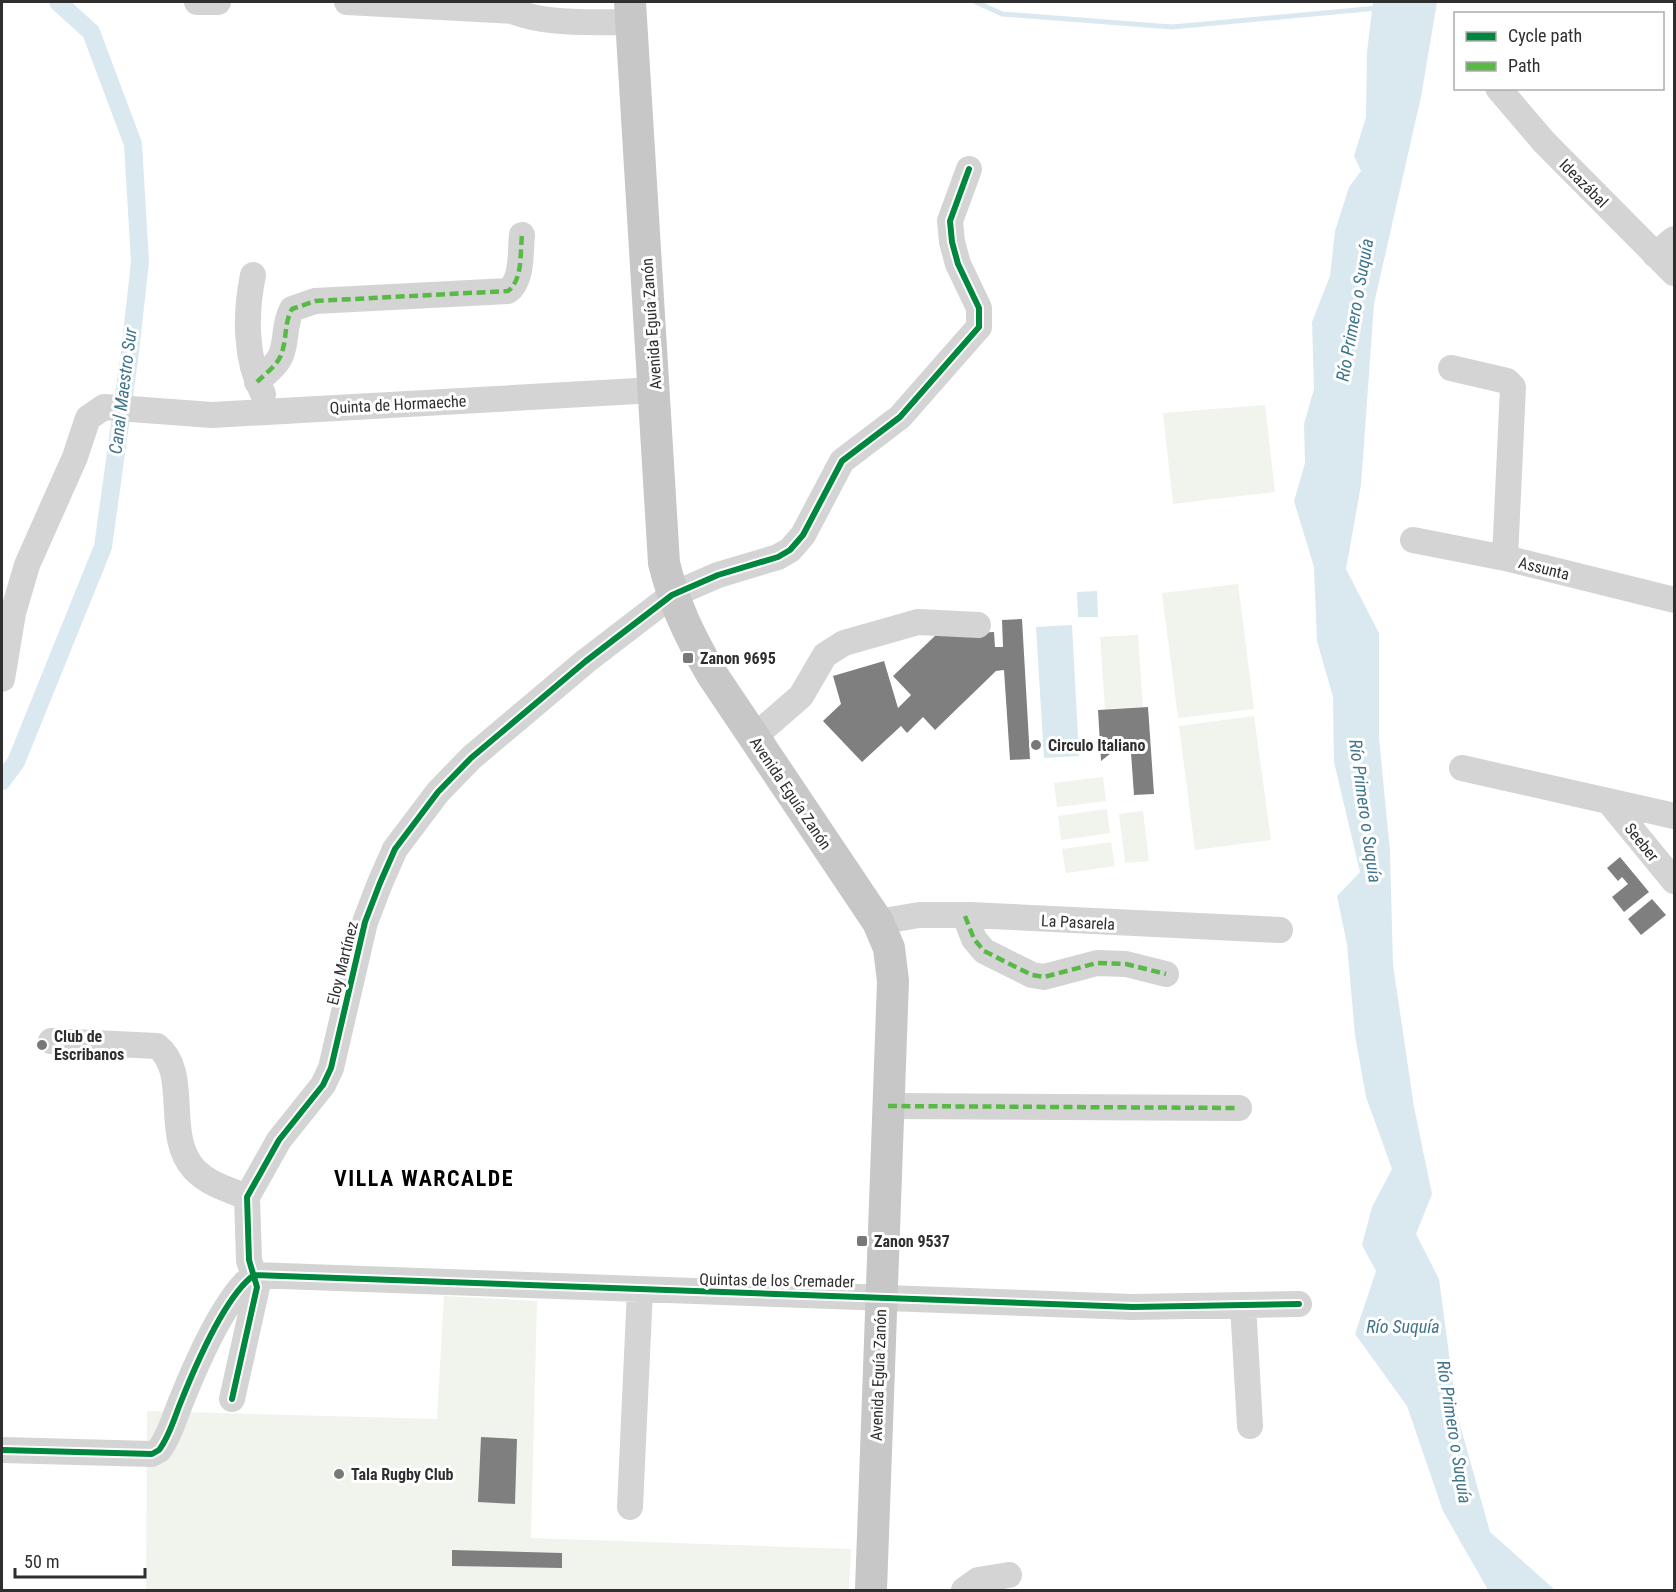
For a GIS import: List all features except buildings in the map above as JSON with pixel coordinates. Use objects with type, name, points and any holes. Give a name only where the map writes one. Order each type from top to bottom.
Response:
[{"type":"main road","name":"Avenida Eguía Zanón","points":[[630,12],[664,563],[672,595],[688,633],[754,737],[878,922],[889,948],[893,981],[871,1590]]},
{"type":"street","points":[[196,2],[218,2]]},
{"type":"street","points":[[347,2],[502,6],[535,18],[577,22],[630,12]]},
{"type":"street","name":"Ideazábal","points":[[1500,90],[1544,142],[1665,247],[1674,273]]},
{"type":"street","name":"Eloy Martínez","points":[[247,1197],[279,1140],[323,1085],[331,1068],[365,922],[395,849],[438,792],[471,758],[586,661],[672,595],[718,575],[790,550],[803,535],[842,461],[900,417],[979,327],[979,308],[958,264],[952,242],[950,221],[969,169]]},
{"type":"street","points":[[257,382],[277,362],[282,352],[285,321],[292,309],[315,301],[508,291],[514,287],[517,278],[522,235]]},
{"type":"street","points":[[253,275],[248,300],[250,356],[257,382],[272,411]]},
{"type":"street","points":[[1452,368],[1507,381],[1513,387],[1505,558]]},
{"type":"street","name":"Quinta de Hormaeche","points":[[2,679],[13,613],[27,565],[75,457],[88,418],[100,409],[212,415],[655,390]]},
{"type":"street","name":"Assunta","points":[[1413,540],[1505,558],[1674,600]]},
{"type":"street","points":[[754,737],[801,696],[825,655],[844,643],[918,622],[978,625]]},
{"type":"street","points":[[1462,768],[1674,816]]},
{"type":"street","name":"Seeber","points":[[1610,803],[1674,881]]},
{"type":"street","name":"La Pasarela","points":[[878,922],[919,915],[965,915],[1280,930]]},
{"type":"street","points":[[965,915],[974,939],[984,951],[1032,975],[1044,977],[1097,963],[1125,964],[1166,974]]},
{"type":"street","points":[[51,1041],[157,1046],[167,1053],[173,1067],[178,1133],[186,1159],[195,1171],[214,1184],[247,1197],[249,1260],[257,1287],[232,1399]]},
{"type":"street","points":[[888,1106],[1239,1108]]},
{"type":"street","points":[[2,1450],[152,1454],[159,1450],[191,1376],[219,1323],[243,1283],[254,1275]]},
{"type":"street","name":"Quintas de los Cremader","points":[[254,1275],[1133,1306],[1299,1304]]},
{"type":"street","points":[[630,1507],[640,1290]]},
{"type":"street","points":[[1243,1305],[1250,1426]]},
{"type":"street","points":[[964,1590],[978,1580],[1010,1575]]},
{"type":"shaded area","points":[[1265,405],[1275,492],[1173,504],[1163,413]]},
{"type":"shaded area","points":[[1238,584],[1254,709],[1178,718],[1162,593]]},
{"type":"shaded area","points":[[1138,635],[1143,707],[1105,709],[1100,637]]},
{"type":"shaded area","points":[[1254,716],[1271,840],[1195,850],[1179,726]]},
{"type":"shaded area","points":[[1103,777],[1106,801],[1057,807],[1054,783]]},
{"type":"shaded area","points":[[1107,809],[1110,833],[1061,840],[1058,816]]},
{"type":"shaded area","points":[[1143,811],[1149,861],[1125,863],[1119,814]]},
{"type":"shaded area","points":[[1111,842],[1115,866],[1066,873],[1062,849]]},
{"type":"shaded area","name":"Tala Rugby Club","points":[[444,1296],[537,1301],[531,1538],[851,1549],[849,1590],[146,1590],[147,1411],[437,1419]]},
{"type":"water","name":"Río Suquía","points":[[1373,2],[1437,2],[1421,97],[1374,304],[1361,485],[1346,569],[1379,633],[1379,738],[1390,851],[1393,965],[1414,1107],[1432,1194],[1416,1234],[1439,1279],[1457,1414],[1490,1532],[1555,1590],[1488,1590],[1443,1511],[1407,1406],[1355,1334],[1376,1271],[1362,1245],[1372,1207],[1392,1169],[1366,1097],[1355,1035],[1347,944],[1337,896],[1360,872],[1334,762],[1333,697],[1317,641],[1314,567],[1294,501],[1305,463],[1304,424],[1314,389],[1312,322],[1330,276],[1335,231],[1349,187],[1361,171],[1354,156],[1366,117],[1367,52]]},
{"type":"water","points":[[1097,591],[1098,617],[1078,617],[1077,592]]},
{"type":"water","points":[[1072,625],[1079,756],[1044,758],[1036,627]]},
{"type":"waterway","name":"Canal Maestro Sur","points":[[2,781],[16,762],[103,547],[140,262],[133,144],[91,32],[58,2]]},
{"type":"waterway","points":[[976,2],[1002,14],[1172,27],[1378,8]]},
{"type":"marked path","points":[[257,382],[272,368],[280,356],[292,309],[315,301],[508,291],[513,286],[518,273],[522,235]]},
{"type":"marked path","points":[[965,916],[974,939],[984,951],[1032,975],[1044,977],[1097,963],[1126,964],[1166,974]]},
{"type":"marked path","points":[[888,1106],[1239,1108]]},
{"type":"cycle path","points":[[232,1399],[257,1287],[249,1260],[247,1197],[279,1140],[323,1085],[331,1068],[365,922],[395,849],[438,792],[471,758],[586,661],[672,595],[718,575],[778,557],[790,550],[803,535],[842,461],[900,417],[979,327],[979,308],[958,264],[952,242],[950,221],[969,169]]},
{"type":"cycle path","points":[[2,1450],[152,1454],[159,1450],[211,1334],[232,1299],[254,1275],[1133,1307],[1299,1304]]},
{"type":"place","name":"Zanon 9695","points":[[688,658]]},
{"type":"place","name":"Circulo Italiano","points":[[1036,745]]},
{"type":"place","name":"Club de Escribanos","points":[[42,1045]]},
{"type":"place","name":"Zanon 9537","points":[[862,1241]]},
{"type":"place","name":"Tala Rugby Club","points":[[339,1474]]},
{"type":"district","name":"VILLA WARCALDE","points":[[424,1178]]},
{"type":"water label","name":"Río Primero o Suquía","points":[[1355,310]]},
{"type":"water label","name":"Río Primero o Suquía","points":[[1365,811]]},
{"type":"water label","name":"Río Primero o Suquía","points":[[1454,1432]]}]
